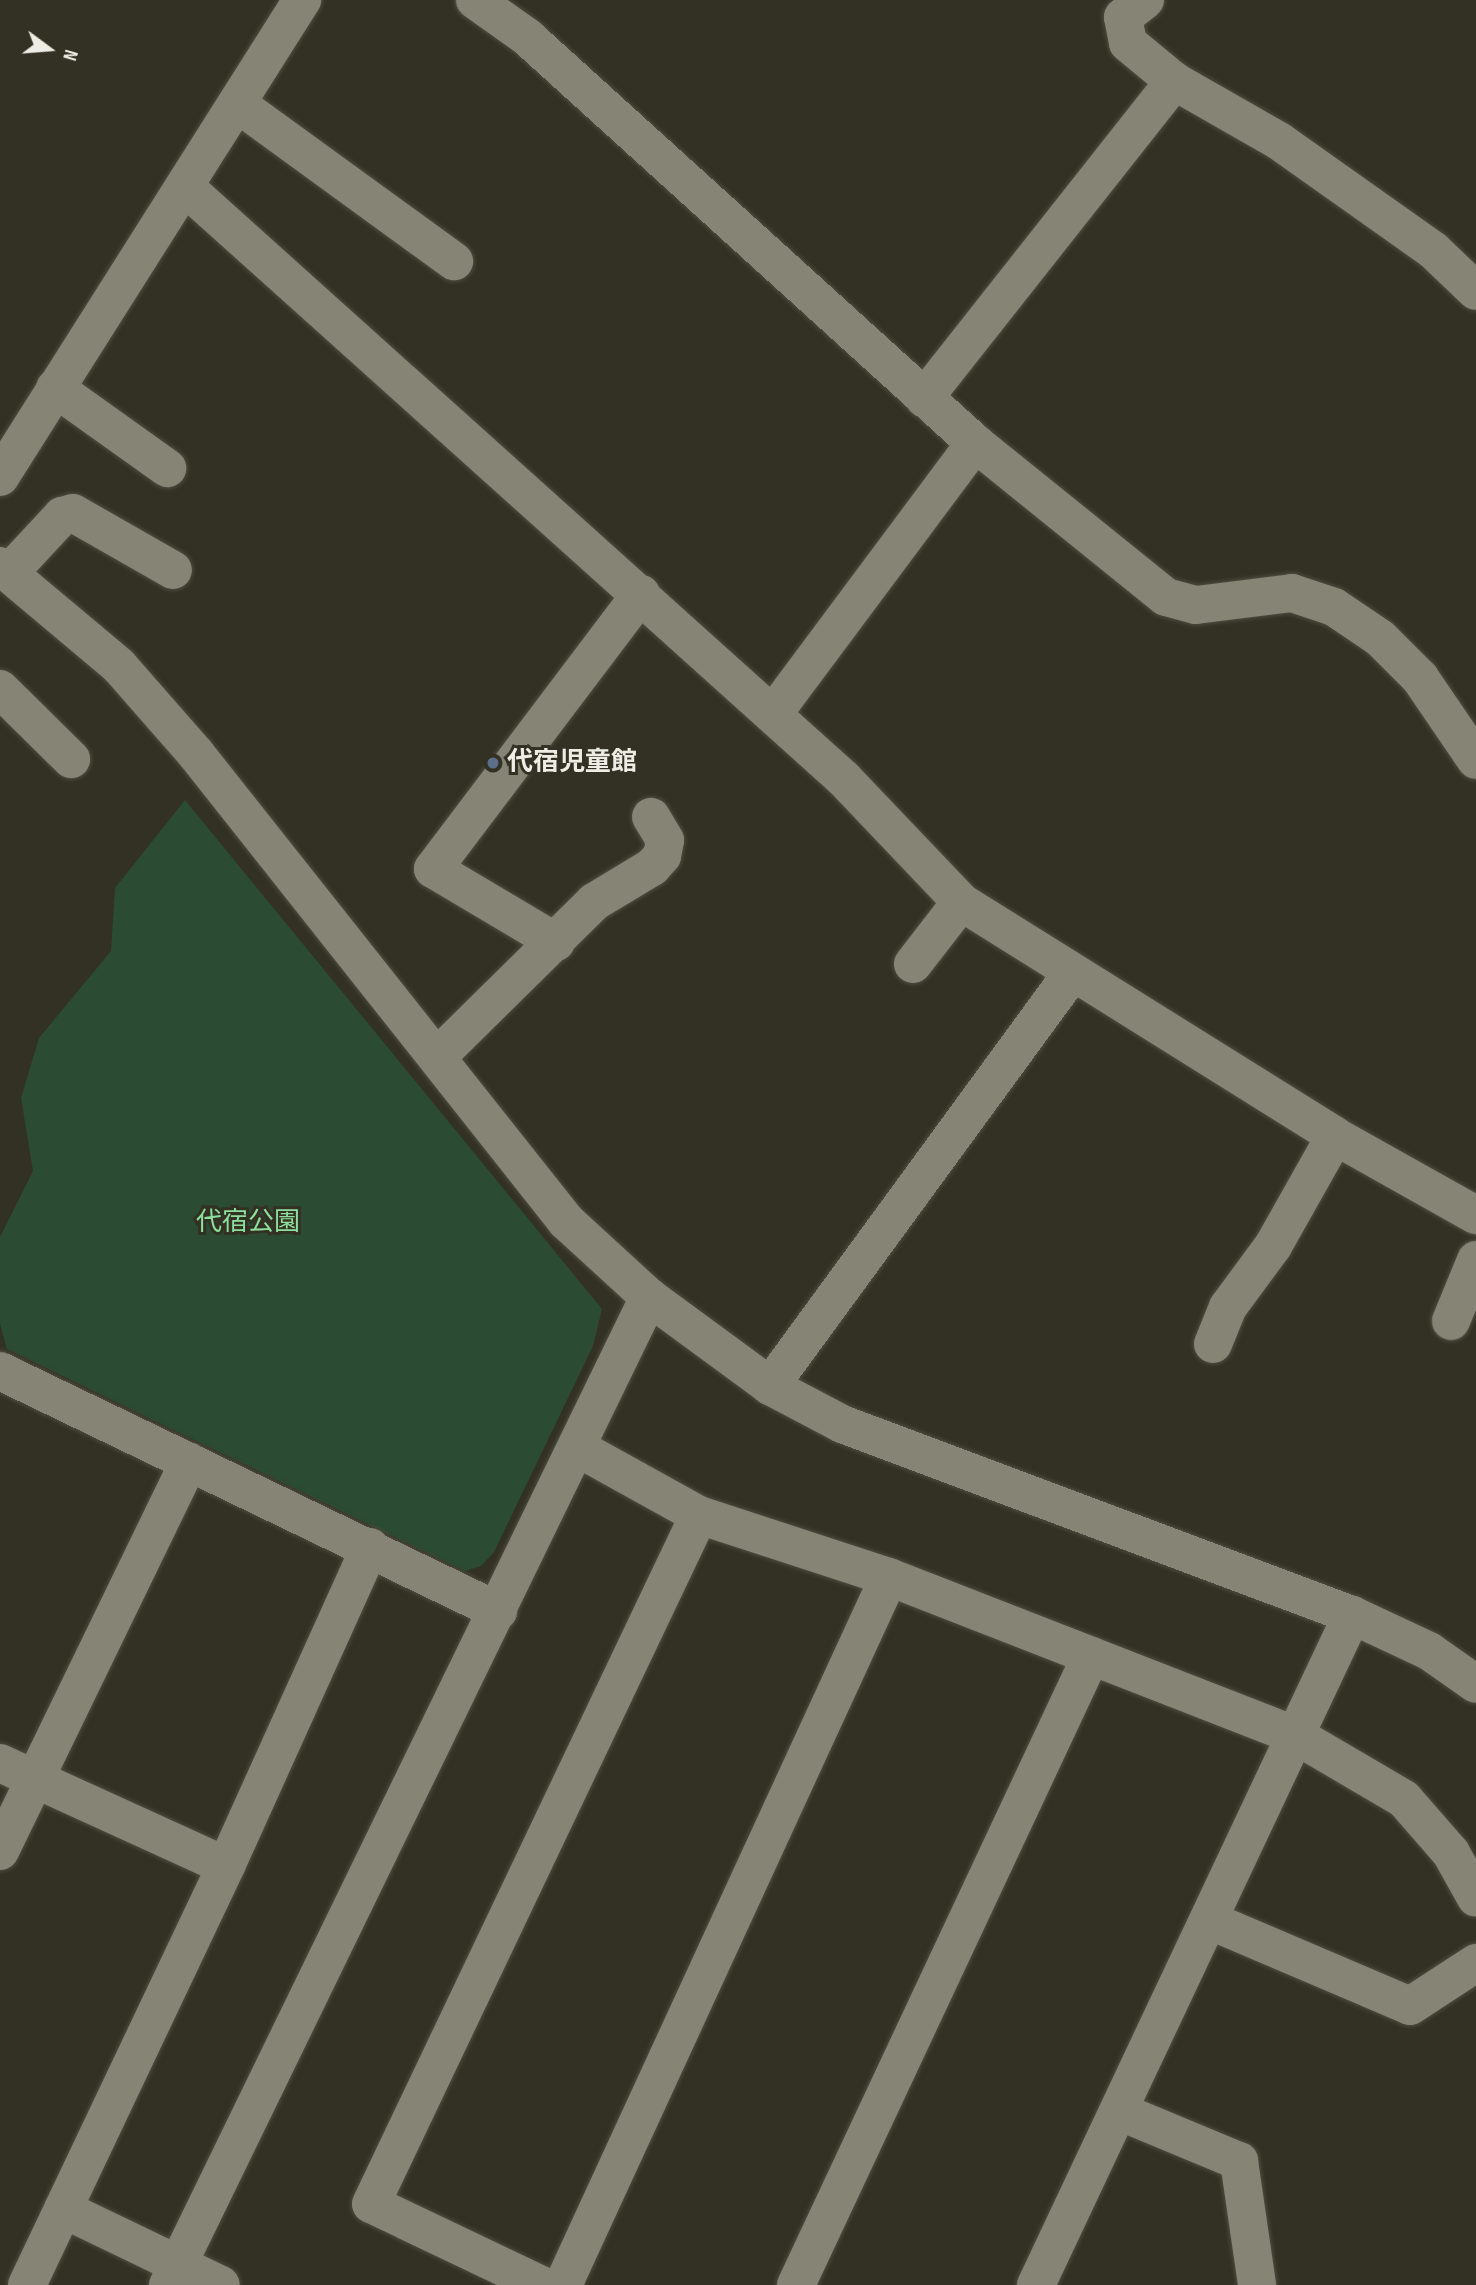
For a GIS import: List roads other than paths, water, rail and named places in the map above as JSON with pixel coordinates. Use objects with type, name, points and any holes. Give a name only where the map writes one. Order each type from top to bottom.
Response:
[{"type":"street","points":[[0,477],[239,105],[302,0]]},
{"type":"street","points":[[475,0],[527,37],[975,443],[1166,597],[1196,605],[1293,593],[1334,607],[1380,638],[1420,678],[1476,760]]},
{"type":"street","points":[[1145,0],[1123,18],[1122,31],[1128,43],[1174,81],[1279,141],[1433,250],[1476,290]]},
{"type":"street","points":[[924,398],[1174,81]]},
{"type":"street","points":[[239,105],[454,261]]},
{"type":"street","points":[[185,187],[844,779],[961,902],[1335,1136],[1476,1215]]},
{"type":"street","points":[[55,388],[167,468]]},
{"type":"street","points":[[773,714],[975,443]]},
{"type":"street","points":[[173,570],[74,513],[62,516],[5,569],[119,666],[196,754],[566,1221],[649,1297],[770,1386],[842,1424],[1352,1615],[1429,1651],[1476,1684]]},
{"type":"street","points":[[556,942],[433,869],[641,594]]},
{"type":"street","points":[[0,689],[71,759]]},
{"type":"street","points":[[436,1056],[556,942],[594,902],[652,867],[662,856],[665,840],[651,817]]},
{"type":"street","points":[[913,964],[961,902]]},
{"type":"street","points":[[770,1386],[1072,973]]},
{"type":"street","points":[[1213,1344],[1228,1307],[1273,1246],[1335,1136]]},
{"type":"street","points":[[1451,1321],[1476,1260]]},
{"type":"street","points":[[173,2275],[578,1448],[649,1297]]},
{"type":"street","points":[[0,1371],[498,1611]]},
{"type":"street","points":[[578,1448],[699,1515],[889,1577],[1295,1735],[1404,1799],[1451,1853],[1476,1898]]},
{"type":"street","points":[[0,1851],[189,1461]]},
{"type":"street","points":[[541,2285],[371,2204],[699,1515]]},
{"type":"street","points":[[27,2285],[226,1866],[370,1547]]},
{"type":"street","points":[[563,2285],[889,1577]]},
{"type":"street","points":[[1036,2285],[1121,2112],[1352,1615]]},
{"type":"street","points":[[796,2285],[1091,1656]]},
{"type":"street","points":[[0,1763],[226,1866]]},
{"type":"street","points":[[1211,1921],[1410,2006],[1476,1963]]},
{"type":"street","points":[[1121,2112],[1239,2161],[1257,2285]]},
{"type":"street","points":[[63,2209],[173,2275],[221,2285]]},
{"type":"place","name":"代宿児童館","points":[[493,763]]},
{"type":"park label","name":"代宿公園","points":[[248,1223]]}]
